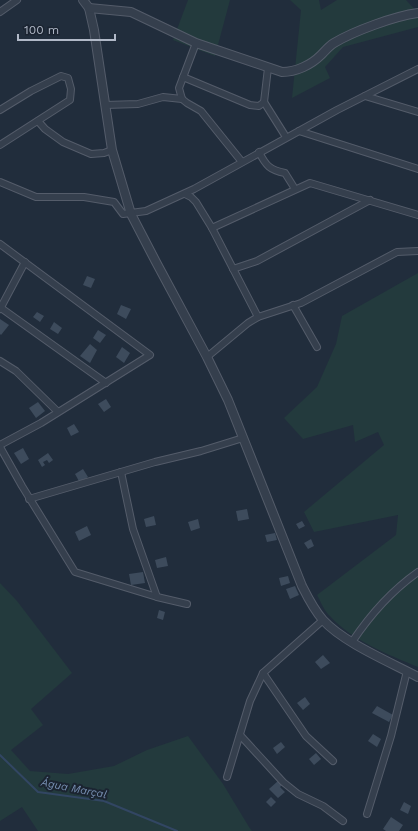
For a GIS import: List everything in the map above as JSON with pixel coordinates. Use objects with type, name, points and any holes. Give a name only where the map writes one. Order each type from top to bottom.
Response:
[{"type":"street","points":[[0,12],[17,0]]},
{"type":"street","points":[[83,0],[88,8],[99,58],[112,150],[131,214],[207,357],[228,400],[302,586],[309,600],[323,620],[335,631],[352,642],[418,677]]},
{"type":"street","points":[[88,8],[131,12],[196,42],[282,72],[296,70],[312,62],[328,47],[344,38],[400,16],[418,13]]},
{"type":"street","points":[[182,99],[180,88],[196,42]]},
{"type":"street","points":[[268,68],[264,102],[286,137]]},
{"type":"street","points":[[0,182],[36,197],[84,197],[114,202],[123,214],[146,211],[185,194],[286,137],[418,69]]},
{"type":"street","points":[[0,110],[31,91],[61,76],[68,78],[71,89],[70,100],[0,145]]},
{"type":"street","points":[[183,77],[250,105],[259,106],[264,102]]},
{"type":"street","points":[[365,96],[418,112]]},
{"type":"street","points":[[105,105],[138,104],[163,97],[182,99],[201,111],[242,162]]},
{"type":"street","points":[[38,121],[45,129],[63,142],[90,154],[104,154],[112,150]]},
{"type":"street","points":[[299,131],[418,170]]},
{"type":"street","points":[[259,152],[265,164],[274,170],[285,173],[295,190]]},
{"type":"street","points":[[212,228],[310,183],[418,215]]},
{"type":"street","points":[[185,194],[196,202],[212,228],[258,317]]},
{"type":"street","points":[[233,269],[257,261],[370,200]]},
{"type":"street","points":[[0,244],[150,355],[0,446],[29,499],[75,572],[157,597],[187,604]]},
{"type":"street","points":[[207,357],[248,323],[258,317],[300,303],[397,252],[418,251]]},
{"type":"street","points":[[25,262],[0,309],[106,382]]},
{"type":"street","points":[[293,305],[317,347]]},
{"type":"street","points":[[0,361],[16,371],[58,412]]},
{"type":"street","points":[[29,499],[243,438]]},
{"type":"street","points":[[121,472],[133,529],[157,597]]},
{"type":"street","points":[[352,642],[368,619],[394,590],[418,572]]},
{"type":"street","points":[[227,777],[250,701],[263,673],[323,620]]},
{"type":"street","points":[[367,814],[391,736],[407,671]]},
{"type":"street","points":[[263,673],[306,736],[333,760]]},
{"type":"street","points":[[240,735],[284,782],[298,794],[323,806],[343,821]]},
{"type":"green space","points":[[188,0],[230,0],[215,56],[173,40]]},
{"type":"green space","points":[[290,0],[319,0],[321,10],[337,0],[406,0],[418,13],[418,27],[343,47],[325,67],[330,78],[292,98],[301,10]]},
{"type":"green space","points":[[418,273],[418,667],[359,640],[339,625],[328,614],[317,595],[396,535],[398,515],[314,532],[304,512],[384,445],[378,432],[355,442],[353,425],[303,439],[284,418],[317,387],[336,344],[342,316]]},
{"type":"green space","points":[[0,583],[17,601],[72,673],[31,709],[43,725],[11,750],[30,771],[68,774],[114,766],[147,750],[188,736],[223,784],[252,831],[38,831],[22,807],[0,821]]},
{"type":"building","points":[[87,276],[95,279],[91,288],[83,285]]},
{"type":"building","points":[[121,305],[131,309],[126,319],[117,314]]},
{"type":"building","points":[[37,312],[44,316],[40,322],[33,317]]},
{"type":"building","points":[[0,319],[9,325],[1,335],[0,334]]},
{"type":"building","points":[[54,322],[62,328],[58,334],[50,329]]},
{"type":"building","points":[[98,330],[106,335],[100,343],[93,338]]},
{"type":"building","points":[[90,344],[97,350],[90,363],[80,356]]},
{"type":"building","points":[[122,347],[130,353],[124,363],[116,357]]},
{"type":"building","points":[[106,399],[111,407],[104,412],[98,404]]},
{"type":"building","points":[[38,402],[45,411],[36,418],[29,408]]},
{"type":"building","points":[[74,424],[79,432],[71,436],[67,428]]},
{"type":"building","points":[[23,448],[29,459],[21,464],[14,453]]},
{"type":"building","points":[[48,453],[53,460],[49,463],[47,460],[43,462],[45,465],[42,467],[38,460]]},
{"type":"building","points":[[83,469],[88,477],[80,483],[75,474]]},
{"type":"building","points":[[247,509],[249,519],[238,521],[236,511]]},
{"type":"building","points":[[154,516],[156,525],[146,527],[144,519]]},
{"type":"building","points":[[198,519],[200,528],[191,531],[188,522]]},
{"type":"building","points":[[302,521],[305,526],[299,529],[296,524]]},
{"type":"building","points":[[87,526],[91,535],[79,541],[75,532]]},
{"type":"building","points":[[275,533],[277,540],[267,542],[265,535]]},
{"type":"building","points":[[311,539],[314,546],[308,549],[304,543]]},
{"type":"building","points":[[166,557],[168,566],[157,568],[155,560]]},
{"type":"building","points":[[143,572],[145,583],[131,585],[129,574]]},
{"type":"building","points":[[288,576],[290,583],[281,586],[279,578]]},
{"type":"building","points":[[295,586],[299,595],[290,599],[286,589]]},
{"type":"building","points":[[159,610],[165,612],[163,620],[157,618]]},
{"type":"building","points":[[323,655],[330,663],[321,669],[315,662]]},
{"type":"building","points":[[305,697],[310,704],[303,710],[297,703]]},
{"type":"building","points":[[377,706],[393,715],[389,722],[372,713]]},
{"type":"building","points":[[373,734],[381,739],[377,747],[368,741]]},
{"type":"building","points":[[281,742],[285,747],[277,754],[273,748]]},
{"type":"building","points":[[316,753],[321,759],[314,765],[309,759]]},
{"type":"building","points":[[278,781],[282,785],[280,787],[285,792],[278,798],[269,789]]},
{"type":"building","points":[[271,797],[276,802],[271,807],[266,802]]},
{"type":"building","points":[[404,802],[411,806],[408,814],[400,810]]},
{"type":"building","points":[[391,817],[403,825],[399,831],[386,831],[383,829]]},
{"type":"waterway","name":"Água Marçal","points":[[0,755],[38,792],[104,801],[177,831]]}]
